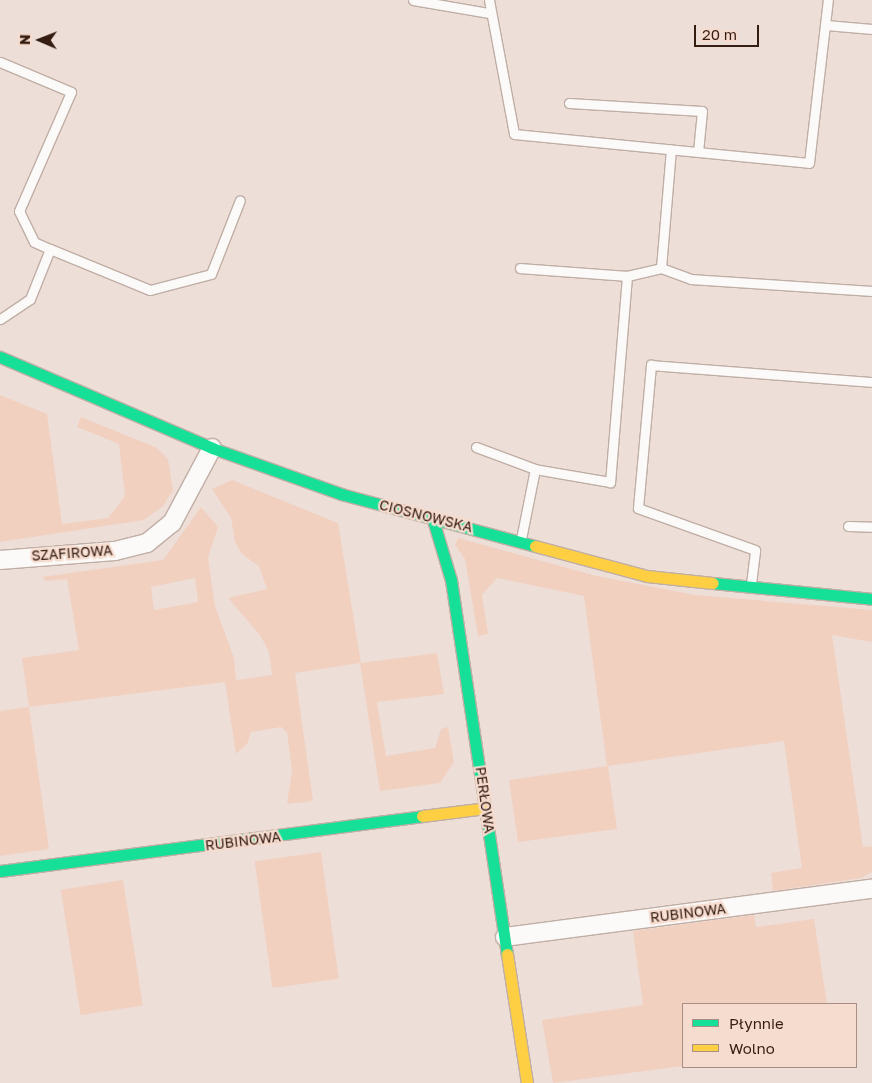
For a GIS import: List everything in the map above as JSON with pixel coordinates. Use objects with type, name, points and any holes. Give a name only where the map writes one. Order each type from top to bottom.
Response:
[{"type":"street","name":"CIOSNOWSKA","points":[[0,357],[212,448],[341,494],[432,520],[521,538],[647,576],[751,590],[872,599]]},
{"type":"street","name":"SZAFIROWA","points":[[0,560],[115,551],[147,543],[172,523],[212,448]]},
{"type":"street","name":"PERŁOWA","points":[[432,520],[451,580],[527,1083]]},
{"type":"street","name":"RUBINOWA","points":[[0,871],[486,808]]},
{"type":"street","name":"RUBINOWA","points":[[505,936],[872,889]]},
{"type":"lane","points":[[413,0],[488,13]]},
{"type":"lane","points":[[488,0],[488,13],[514,134],[809,162],[828,0]]},
{"type":"lane","points":[[826,25],[872,29]]},
{"type":"lane","points":[[0,62],[71,92],[19,211],[34,242],[150,290],[211,274],[240,200]]},
{"type":"lane","points":[[569,103],[702,111],[698,152]]},
{"type":"lane","points":[[661,268],[670,149]]},
{"type":"lane","points":[[0,319],[30,299],[50,249]]},
{"type":"lane","points":[[520,268],[627,276],[661,268],[692,279],[872,291]]},
{"type":"lane","points":[[476,447],[535,469],[610,482],[627,276]]},
{"type":"lane","points":[[751,590],[756,550],[638,508],[651,365],[872,382]]},
{"type":"lane","points":[[521,538],[535,469]]},
{"type":"lane","points":[[848,526],[872,528]]},
{"type":"shaded area","points":[[0,395],[47,414],[62,524],[108,518],[125,496],[119,444],[77,427],[81,417],[157,448],[168,459],[173,490],[163,506],[144,520],[0,542]]},
{"type":"shaded area","points":[[232,480],[338,523],[361,663],[437,653],[444,694],[377,702],[386,756],[435,748],[441,729],[448,727],[454,762],[440,783],[380,791],[360,663],[295,673],[313,801],[287,804],[292,771],[287,732],[281,727],[251,732],[247,744],[236,754],[225,682],[29,707],[22,658],[79,650],[67,579],[46,581],[42,577],[163,560],[201,507],[218,527],[208,557],[215,606],[234,658],[236,680],[272,675],[269,652],[260,635],[228,598],[267,589],[259,566],[242,554],[235,542],[231,518],[212,489]],"holes":[[[195,578],[198,602],[154,610],[151,587]]]},
{"type":"shaded area","points":[[458,538],[597,576],[695,595],[872,610],[872,642],[832,635],[863,847],[872,846],[872,872],[861,878],[773,891],[771,873],[802,868],[784,741],[608,766],[617,829],[518,842],[509,780],[607,766],[584,596],[497,578],[482,595],[488,634],[478,636],[465,559],[455,545]]},
{"type":"shaded area","points":[[29,707],[49,849],[0,856],[0,711]]},
{"type":"shaded area","points":[[321,852],[339,979],[272,988],[255,861]]},
{"type":"shaded area","points":[[123,880],[143,1005],[81,1015],[61,890]]},
{"type":"shaded area","points":[[754,915],[756,927],[814,919],[827,1003],[682,1003],[682,1066],[553,1083],[542,1020],[643,1005],[633,931]]},
{"type":"traffic: fast","points":[[0,357],[212,448],[341,494],[535,546]]},
{"type":"traffic: fast","points":[[433,520],[451,580],[507,954]]},
{"type":"traffic: fast","points":[[713,583],[872,599]]},
{"type":"traffic: fast","points":[[0,871],[422,816]]},
{"type":"traffic: slow","points":[[535,546],[647,576],[713,583]]},
{"type":"traffic: slow","points":[[422,816],[486,808]]},
{"type":"traffic: slow","points":[[507,954],[527,1083]]}]
